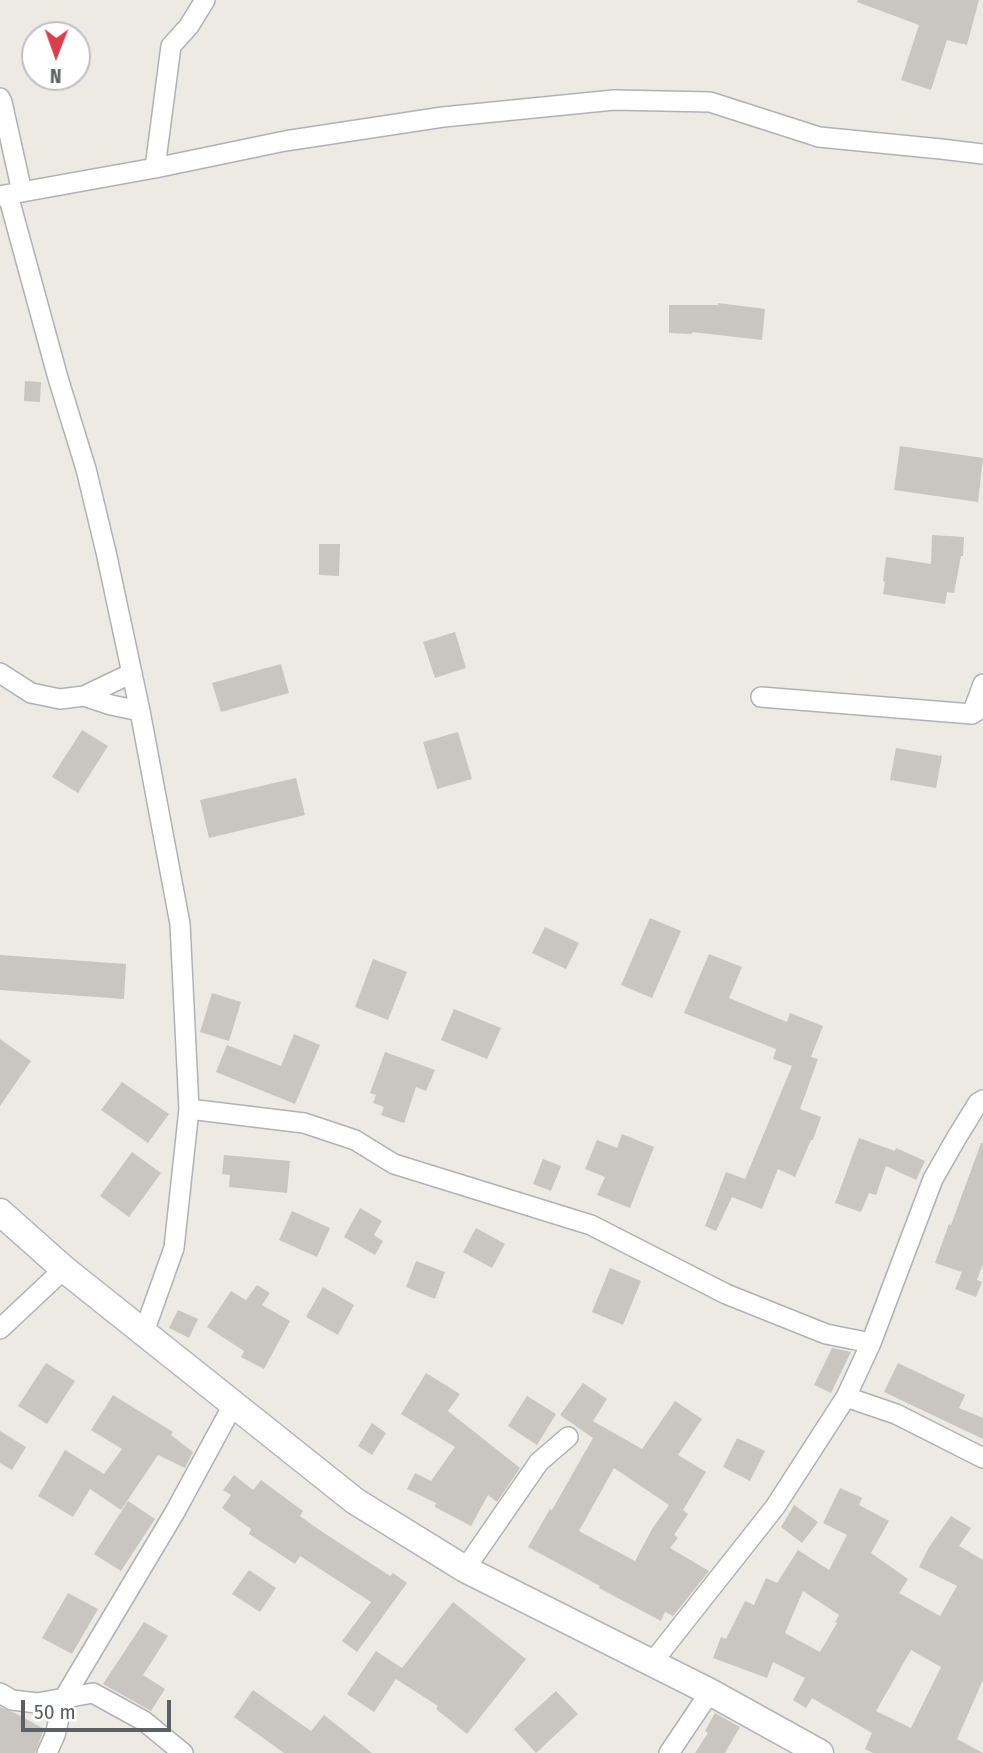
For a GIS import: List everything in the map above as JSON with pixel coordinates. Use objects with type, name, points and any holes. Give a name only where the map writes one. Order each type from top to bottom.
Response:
[{"type":"main road","points":[[0,1212],[64,1269],[355,1501],[465,1569],[710,1692],[820,1753]]},
{"type":"street","points":[[155,168],[171,46],[189,26],[205,0]]},
{"type":"street","points":[[0,99],[10,194],[106,552],[140,711],[180,924],[189,1109],[173,1248],[144,1332]]},
{"type":"street","points":[[10,194],[285,141],[443,117],[614,100],[710,102],[819,137],[983,154]]},
{"type":"street","points":[[0,673],[31,693],[61,699],[83,696],[132,673]]},
{"type":"street","points":[[761,697],[978,711],[983,684]]},
{"type":"street","points":[[83,696],[140,711]]},
{"type":"street","points":[[651,1664],[775,1507],[846,1397],[871,1343],[933,1179],[978,1103],[983,1100]]},
{"type":"street","points":[[189,1109],[304,1123],[355,1140],[394,1164],[591,1225],[726,1294],[826,1334],[871,1343]]},
{"type":"street","points":[[0,1329],[64,1269]]},
{"type":"street","points":[[846,1397],[896,1414],[983,1458]]},
{"type":"street","points":[[47,1753],[55,1735],[64,1698],[175,1512],[233,1405]]},
{"type":"street","points":[[465,1569],[539,1462],[568,1437]]},
{"type":"street","points":[[93,1693],[94,1648]]},
{"type":"street","points":[[669,1753],[710,1692]]},
{"type":"street","points":[[0,1693],[12,1700],[37,1703],[93,1693],[144,1721],[183,1753]]},
{"type":"building","points":[[979,0],[967,45],[947,40],[931,90],[901,80],[919,25],[857,2]]},
{"type":"building","points":[[718,303],[765,309],[762,340],[692,332],[669,333],[669,305]]},
{"type":"building","points":[[25,381],[41,382],[40,402],[24,401]]},
{"type":"building","points":[[900,446],[983,458],[978,502],[894,490]]},
{"type":"building","points":[[932,535],[964,537],[963,556],[954,593],[947,592],[945,604],[883,594],[886,557],[931,564]]},
{"type":"building","points":[[319,544],[340,544],[339,576],[319,575]]},
{"type":"building","points":[[455,632],[466,668],[435,678],[423,642]]},
{"type":"building","points":[[281,664],[289,693],[221,712],[212,683]]},
{"type":"building","points":[[82,730],[108,746],[78,793],[52,777]]},
{"type":"building","points":[[458,732],[472,779],[437,789],[423,742]]},
{"type":"building","points":[[896,748],[942,756],[936,788],[890,780]]},
{"type":"building","points":[[296,778],[305,815],[209,838],[200,800]]},
{"type":"building","points":[[650,918],[681,931],[652,998],[621,985]]},
{"type":"building","points":[[545,927],[579,943],[566,969],[532,953]]},
{"type":"building","points":[[709,954],[742,967],[729,998],[787,1022],[790,1013],[823,1026],[811,1057],[818,1059],[800,1109],[821,1117],[795,1177],[778,1169],[762,1209],[732,1197],[716,1231],[705,1226],[726,1172],[745,1179],[792,1066],[773,1059],[776,1049],[684,1013]]},
{"type":"building","points":[[0,955],[126,964],[124,999],[0,990]]},
{"type":"building","points":[[373,959],[407,972],[388,1020],[355,1007]]},
{"type":"building","points":[[212,993],[241,1002],[229,1041],[200,1032]]},
{"type":"building","points":[[454,1009],[501,1028],[487,1059],[441,1040]]},
{"type":"building","points":[[294,1034],[320,1045],[295,1104],[216,1072],[227,1045],[281,1066]]},
{"type":"building","points":[[0,1039],[31,1061],[0,1106]]},
{"type":"building","points":[[385,1052],[435,1070],[426,1091],[416,1087],[404,1123],[381,1115],[384,1107],[373,1103],[376,1095],[370,1093]]},
{"type":"building","points":[[122,1082],[169,1114],[148,1143],[101,1110]]},
{"type":"building","points":[[622,1134],[654,1147],[630,1208],[597,1195],[605,1177],[585,1169],[597,1140],[617,1148]]},
{"type":"building","points":[[859,1138],[895,1151],[896,1148],[925,1161],[916,1180],[886,1166],[876,1195],[869,1193],[861,1212],[835,1203]]},
{"type":"building","points":[[981,1143],[983,1264],[977,1280],[982,1282],[976,1297],[955,1289],[962,1272],[935,1263]]},
{"type":"building","points":[[132,1152],[161,1173],[129,1217],[100,1196]]},
{"type":"building","points":[[224,1155],[290,1161],[287,1193],[229,1187],[230,1175],[222,1174]]},
{"type":"building","points":[[543,1159],[561,1166],[551,1191],[533,1184]]},
{"type":"building","points":[[360,1208],[382,1221],[374,1235],[383,1241],[375,1255],[344,1237]]},
{"type":"building","points":[[292,1211],[330,1228],[317,1257],[279,1240]]},
{"type":"building","points":[[476,1228],[505,1244],[492,1268],[463,1252]]},
{"type":"building","points":[[416,1261],[445,1272],[435,1299],[406,1287]]},
{"type":"building","points":[[610,1268],[641,1281],[623,1325],[592,1312]]},
{"type":"building","points":[[257,1285],[270,1293],[262,1305],[290,1321],[264,1369],[241,1357],[244,1351],[207,1327],[231,1291],[246,1300]]},
{"type":"building","points":[[323,1287],[354,1305],[338,1335],[306,1317]]},
{"type":"building","points":[[178,1310],[198,1319],[189,1338],[169,1328]]},
{"type":"building","points":[[832,1348],[851,1352],[831,1393],[814,1385]]},
{"type":"building","points":[[46,1363],[75,1381],[47,1424],[18,1406]]},
{"type":"building","points":[[898,1363],[965,1395],[959,1408],[983,1418],[983,1439],[884,1392]]},
{"type":"building","points":[[426,1373],[460,1394],[448,1411],[520,1468],[497,1502],[488,1495],[471,1526],[435,1507],[436,1503],[407,1489],[415,1473],[431,1481],[455,1447],[401,1414]]},
{"type":"building","points":[[583,1383],[607,1399],[593,1421],[642,1449],[675,1401],[702,1419],[678,1455],[706,1472],[683,1510],[688,1514],[674,1535],[678,1538],[670,1548],[709,1571],[673,1616],[665,1612],[661,1621],[528,1547],[593,1438],[560,1415]],"holes":[[[614,1468],[669,1505],[635,1561],[579,1531]]]},
{"type":"building","points":[[113,1395],[173,1432],[171,1435],[193,1452],[185,1468],[158,1455],[121,1510],[90,1489],[73,1517],[38,1496],[65,1450],[104,1474],[122,1449],[91,1430]]},
{"type":"building","points":[[527,1396],[556,1414],[537,1445],[508,1426]]},
{"type":"building","points":[[372,1423],[386,1433],[372,1455],[358,1446]]},
{"type":"building","points":[[0,1431],[26,1447],[12,1470],[0,1463]]},
{"type":"building","points":[[737,1438],[765,1451],[750,1481],[723,1467]]},
{"type":"building","points":[[234,1475],[253,1490],[261,1480],[303,1511],[300,1516],[318,1529],[390,1576],[393,1573],[407,1583],[357,1652],[342,1641],[371,1602],[300,1556],[295,1564],[249,1534],[251,1529],[222,1508],[231,1495],[223,1490]]},
{"type":"building","points":[[840,1488],[862,1498],[859,1505],[889,1521],[871,1553],[908,1579],[899,1593],[940,1616],[957,1586],[919,1567],[929,1547],[951,1516],[971,1528],[959,1546],[983,1560],[983,1680],[957,1739],[983,1753],[873,1753],[865,1749],[872,1733],[812,1698],[806,1708],[793,1700],[805,1678],[773,1662],[767,1678],[713,1658],[721,1637],[726,1639],[745,1601],[754,1605],[766,1578],[777,1583],[798,1550],[829,1570],[847,1535],[823,1523]],"holes":[[[803,1591],[839,1615],[820,1652],[785,1633]],[[911,1650],[941,1667],[911,1728],[876,1711]]]},
{"type":"building","points":[[128,1501],[155,1519],[121,1571],[94,1554]]},
{"type":"building","points":[[794,1505],[818,1522],[802,1543],[781,1527]]},
{"type":"building","points":[[249,1570],[276,1588],[260,1612],[232,1594]]},
{"type":"building","points":[[68,1593],[98,1609],[72,1654],[42,1638]]},
{"type":"building","points":[[453,1602],[526,1659],[467,1734],[436,1709],[438,1706],[396,1679],[374,1712],[347,1694],[376,1651],[402,1668]]},
{"type":"building","points":[[144,1622],[168,1636],[143,1675],[165,1689],[151,1711],[103,1684]]},
{"type":"building","points":[[253,1690],[311,1731],[324,1715],[372,1753],[284,1753],[234,1717]]},
{"type":"building","points":[[556,1691],[578,1714],[536,1753],[514,1729]]},
{"type":"building","points":[[0,1707],[44,1729],[35,1753],[0,1753]]},
{"type":"building","points":[[715,1713],[740,1727],[725,1753],[695,1753],[708,1733],[705,1731]]}]
